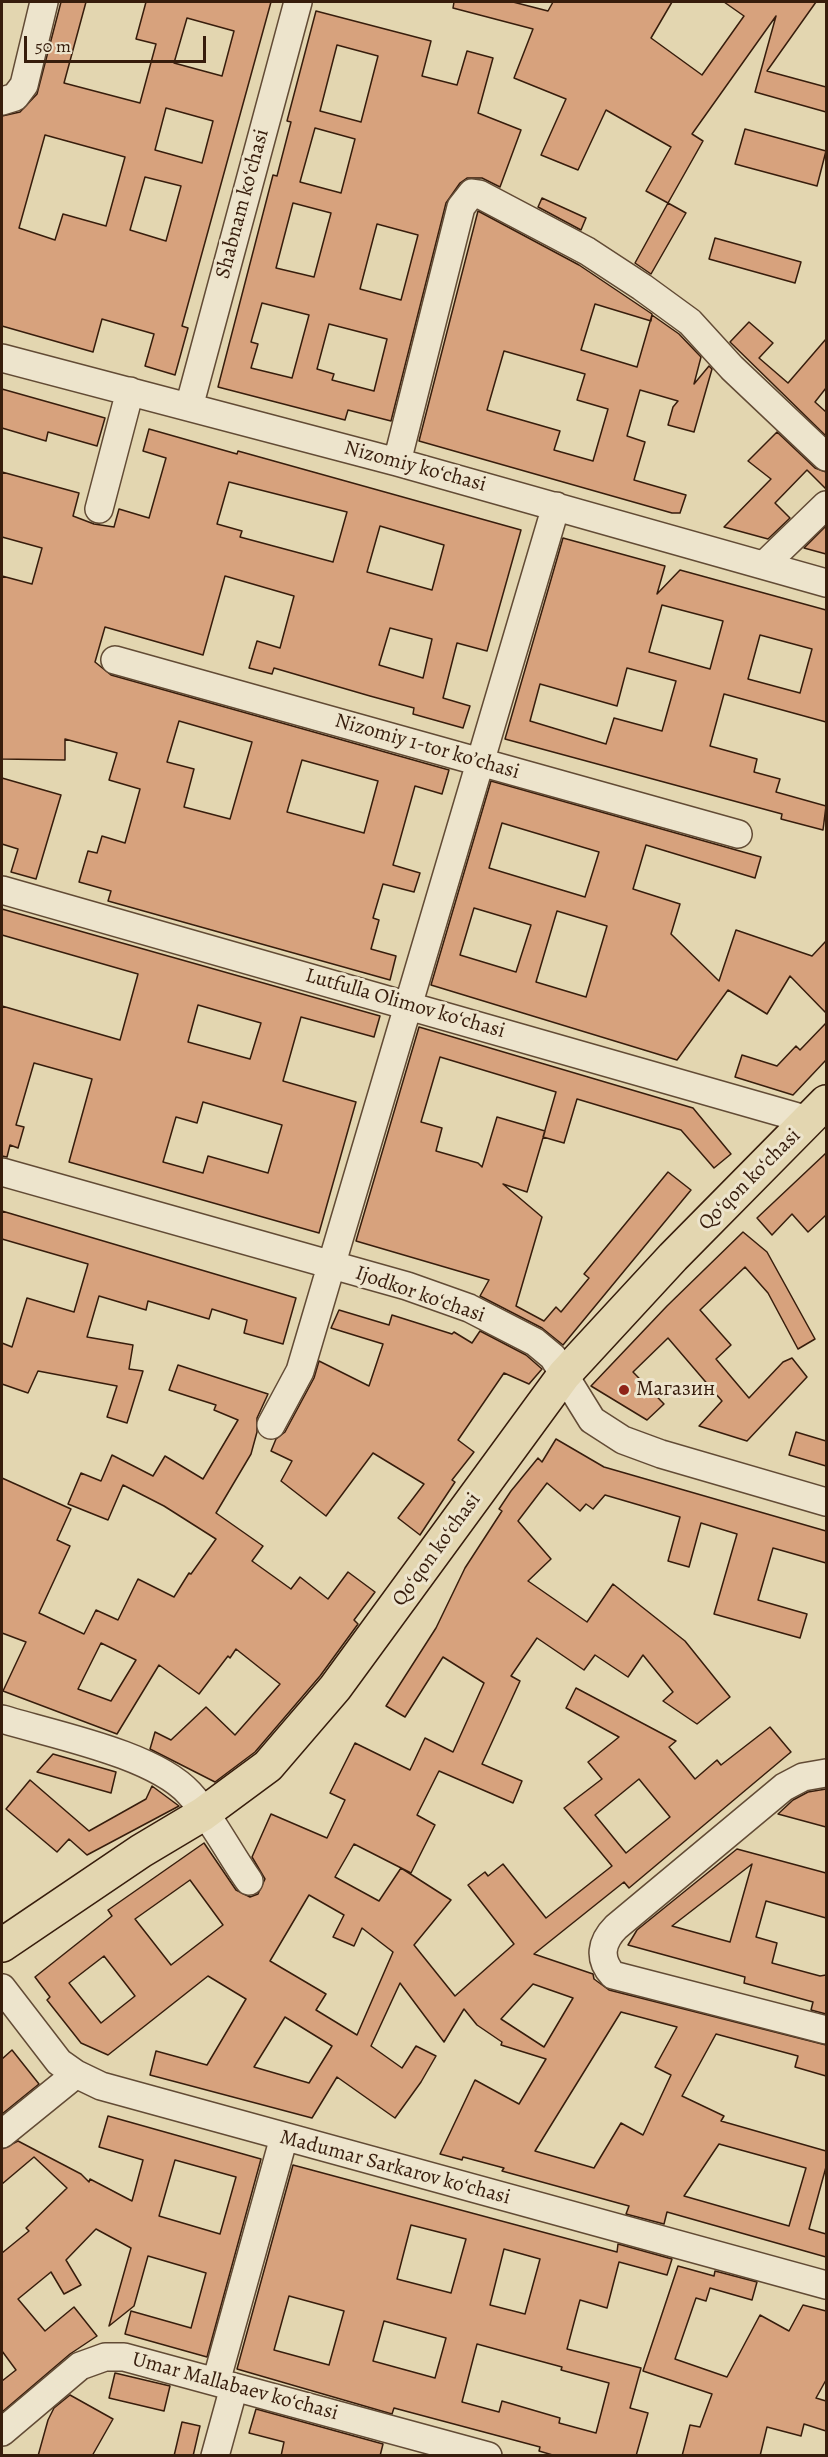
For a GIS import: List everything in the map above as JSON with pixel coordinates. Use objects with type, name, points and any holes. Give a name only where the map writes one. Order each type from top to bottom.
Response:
[{"type":"main road","name":"Qoʻqon koʻchasi","points":[[2,1945],[113,1870],[203,1814],[268,1766],[335,1689],[564,1375],[673,1257],[817,1111]]},
{"type":"street","points":[[2,101],[15,97],[24,85],[44,2]]},
{"type":"street","name":"Shabnam koʻchasi","points":[[189,407],[298,2]]},
{"type":"street","points":[[397,462],[461,207],[472,194],[479,194],[587,251],[680,315],[826,457]]},
{"type":"street","name":"Nizomiy koʻchasi","points":[[2,358],[397,462],[826,583]]},
{"type":"street","points":[[99,509],[130,391]]},
{"type":"street","points":[[764,565],[826,505]]},
{"type":"street","points":[[271,1425],[300,1371],[556,506]]},
{"type":"street","name":"Nizomiy 1-tor koʼchasi","points":[[116,660],[738,834]]},
{"type":"street","name":"Lutfulla Olimov koʻchasi","points":[[2,890],[408,1005],[817,1111]]},
{"type":"street","name":"Ijodkor koʻchasi","points":[[2,1172],[406,1286],[469,1308],[535,1342],[553,1357],[592,1420],[623,1440],[661,1454],[826,1502]]},
{"type":"street","points":[[2,1719],[149,1765],[164,1772],[189,1793],[249,1881]]},
{"type":"street","points":[[826,1773],[803,1777],[784,1787],[616,1927],[608,1935],[603,1947],[603,1960],[613,1975],[826,2030]]},
{"type":"street","name":"Madumar Sarkarov koʻchasi","points":[[2,1988],[58,2062],[101,2086],[826,2285]]},
{"type":"street","points":[[2,2134],[76,2074]]},
{"type":"street","points":[[215,2456],[225,2384],[284,2137]]},
{"type":"street","name":"Umar Mallabaev koʻchasi","points":[[2,2432],[80,2366],[105,2357],[124,2357],[488,2456]]},
{"type":"building","points":[[61,2],[86,2],[64,83],[140,103],[156,44],[136,39],[146,2],[271,2],[182,326],[188,328],[175,375],[145,366],[154,334],[102,319],[93,352],[2,326],[2,116],[20,112],[37,94]],"holes":[[[187,18],[234,31],[222,76],[174,63]],[[166,108],[213,121],[202,163],[155,150]],[[45,135],[125,157],[106,226],[63,214],[55,240],[19,228]],[[145,177],[181,186],[166,241],[130,230]]]},
{"type":"building","points":[[454,2],[513,2],[548,11],[553,2],[672,2],[651,38],[702,75],[744,16],[724,2],[816,2],[767,71],[826,87],[826,112],[755,92],[776,16],[692,134],[703,141],[668,203],[646,191],[671,147],[606,110],[578,170],[541,155],[566,99],[514,78],[533,29],[453,8]]},
{"type":"building","points":[[316,11],[431,41],[422,76],[457,85],[467,51],[493,58],[478,113],[521,130],[500,187],[482,178],[467,178],[460,183],[446,203],[391,421],[348,410],[345,420],[218,387],[273,175],[277,176],[291,122],[287,121]],"holes":[[[337,45],[378,56],[361,122],[320,111]],[[315,128],[355,139],[341,193],[300,182]],[[293,203],[331,213],[314,277],[276,268]],[[377,224],[418,235],[401,300],[360,289]],[[262,303],[309,315],[292,378],[251,368],[258,344],[251,342]],[[329,324],[387,339],[374,391],[332,380],[334,374],[317,369]]]},
{"type":"building","points":[[745,129],[826,151],[817,186],[735,164]]},
{"type":"building","points":[[542,198],[586,218],[581,230],[538,207]]},
{"type":"building","points":[[668,203],[686,213],[651,274],[635,263]]},
{"type":"building","points":[[478,211],[579,265],[679,334],[701,357],[694,384],[709,366],[712,369],[694,432],[668,425],[673,407],[678,401],[640,390],[627,436],[645,442],[634,480],[686,495],[680,513],[672,513],[419,441]],"holes":[[[595,304],[650,321],[637,367],[581,350]],[[504,351],[585,374],[577,400],[608,409],[593,461],[554,450],[560,431],[487,410]]]},
{"type":"building","points":[[715,238],[801,262],[795,283],[709,259]]},
{"type":"building","points":[[749,322],[773,343],[759,358],[788,383],[826,339],[826,388],[815,402],[826,412],[826,436],[730,342]]},
{"type":"building","points":[[2,389],[105,418],[97,446],[48,432],[46,441],[2,428]]},
{"type":"building","points":[[149,429],[237,454],[238,451],[521,530],[487,651],[457,643],[443,698],[470,706],[463,728],[413,714],[414,708],[274,668],[272,674],[249,668],[257,641],[280,648],[294,596],[225,576],[203,655],[105,627],[95,662],[111,675],[449,770],[442,794],[415,786],[393,865],[420,873],[414,892],[383,884],[373,918],[379,920],[371,949],[396,956],[390,980],[108,901],[111,891],[79,882],[88,851],[97,853],[102,836],[125,843],[140,789],[109,780],[117,753],[65,739],[65,760],[2,759],[2,576],[32,584],[42,548],[2,537],[2,472],[79,493],[73,516],[94,524],[114,527],[119,509],[149,518],[166,458],[143,451]],"holes":[[[229,482],[347,512],[333,562],[240,537],[242,531],[217,524]],[[380,526],[444,545],[432,590],[367,572]],[[390,628],[432,639],[423,678],[379,665]],[[179,721],[252,742],[230,819],[184,807],[194,769],[167,762]],[[302,760],[378,781],[364,833],[287,812]]]},
{"type":"building","points":[[777,432],[815,468],[826,472],[826,489],[807,470],[775,503],[790,518],[768,539],[724,527],[771,479],[748,461]]},
{"type":"building","points":[[826,526],[826,554],[804,548]]},
{"type":"building","points":[[563,538],[665,566],[657,594],[680,570],[826,610],[826,722],[724,694],[710,746],[757,759],[754,772],[780,779],[776,792],[826,806],[823,830],[781,819],[782,814],[505,739]],"holes":[[[662,605],[723,621],[710,669],[649,652]],[[760,635],[812,649],[800,693],[748,679]],[[627,668],[676,681],[662,731],[614,718],[606,744],[530,721],[540,684],[617,706]]]},
{"type":"building","points":[[2,778],[61,795],[36,879],[11,872],[18,849],[2,844]]},
{"type":"building","points":[[491,781],[761,857],[755,878],[646,845],[633,889],[680,904],[671,934],[719,981],[736,930],[812,956],[826,941],[826,1013],[790,976],[767,1014],[728,990],[677,1060],[431,985]],"holes":[[[502,823],[599,852],[585,897],[489,868]],[[474,908],[531,925],[516,972],[460,955]],[[557,911],[607,926],[586,997],[536,982]]]},
{"type":"building","points":[[2,909],[380,1016],[374,1037],[301,1017],[283,1081],[356,1102],[319,1233],[69,1162],[92,1079],[34,1063],[16,1125],[24,1127],[18,1148],[10,1145],[7,1157],[2,1156],[2,1006],[120,1040],[138,974],[2,935]],"holes":[[[198,1005],[261,1023],[250,1059],[188,1042]],[[203,1102],[282,1125],[268,1173],[208,1156],[203,1173],[163,1162],[176,1117],[197,1123]]]},
{"type":"building","points":[[826,1023],[826,1060],[793,1095],[735,1077],[742,1055],[777,1066],[796,1046],[800,1050]]},
{"type":"building","points":[[419,1027],[693,1108],[731,1154],[714,1168],[681,1130],[577,1099],[564,1143],[543,1137],[527,1192],[503,1184],[542,1217],[516,1306],[544,1321],[556,1307],[561,1312],[589,1278],[584,1274],[668,1172],[691,1190],[563,1345],[542,1328],[480,1296],[489,1280],[356,1241]],"holes":[[[440,1057],[556,1092],[545,1131],[497,1117],[482,1167],[478,1163],[436,1151],[442,1128],[421,1122]]]},
{"type":"building","points":[[826,1153],[826,1215],[808,1232],[792,1214],[772,1235],[757,1218]]},
{"type":"building","points":[[2,1211],[296,1298],[283,1344],[244,1333],[247,1320],[212,1309],[209,1319],[148,1301],[146,1310],[99,1296],[87,1337],[133,1345],[129,1369],[143,1371],[127,1423],[107,1417],[117,1386],[38,1371],[28,1393],[2,1384],[2,1343],[12,1347],[27,1298],[74,1312],[88,1264],[2,1239]]},
{"type":"building","points":[[743,1232],[767,1252],[815,1339],[798,1349],[768,1293],[745,1267],[700,1310],[731,1345],[716,1359],[749,1398],[783,1362],[792,1358],[807,1377],[747,1441],[699,1426],[722,1401],[668,1338],[633,1372],[664,1404],[647,1420],[591,1386],[667,1306]]},
{"type":"building","points":[[339,1310],[389,1325],[392,1315],[452,1334],[454,1332],[472,1343],[480,1331],[526,1355],[542,1369],[529,1384],[504,1373],[458,1440],[474,1452],[452,1480],[455,1482],[420,1535],[398,1518],[424,1484],[373,1453],[326,1516],[281,1481],[292,1461],[271,1451],[276,1439],[285,1432],[314,1378],[319,1361],[369,1386],[383,1344],[331,1328]]},
{"type":"building","points":[[178,1365],[268,1394],[257,1418],[257,1432],[251,1454],[216,1513],[263,1546],[252,1561],[291,1589],[300,1577],[328,1599],[348,1572],[375,1592],[354,1620],[358,1624],[320,1676],[255,1752],[215,1782],[150,1749],[155,1732],[171,1740],[206,1707],[235,1735],[280,1684],[236,1649],[199,1694],[159,1665],[117,1734],[3,1691],[26,1642],[2,1633],[2,1478],[71,1509],[57,1540],[70,1546],[39,1613],[84,1634],[96,1610],[118,1620],[138,1579],[174,1597],[189,1573],[191,1574],[216,1539],[164,1506],[123,1485],[108,1520],[68,1504],[81,1473],[101,1481],[112,1455],[153,1476],[165,1456],[203,1479],[238,1420],[214,1410],[216,1405],[169,1390]],"holes":[[[101,1643],[136,1660],[111,1701],[78,1689]]]},
{"type":"building","points":[[796,1432],[826,1441],[826,1466],[789,1455]]},
{"type":"building","points":[[556,1439],[604,1467],[826,1531],[826,1563],[773,1548],[758,1600],[807,1614],[800,1638],[714,1614],[737,1534],[701,1523],[689,1567],[668,1561],[680,1517],[605,1495],[593,1509],[586,1504],[580,1511],[547,1483],[518,1521],[551,1559],[528,1581],[587,1622],[613,1584],[685,1641],[730,1697],[697,1724],[663,1701],[673,1692],[643,1655],[628,1677],[595,1655],[584,1670],[537,1638],[511,1676],[520,1681],[482,1764],[522,1781],[513,1803],[439,1771],[417,1815],[435,1825],[411,1873],[354,1844],[335,1877],[379,1901],[401,1868],[451,1900],[414,1945],[455,1996],[514,1944],[468,1885],[485,1872],[488,1876],[503,1864],[546,1918],[612,1866],[564,1808],[602,1779],[588,1762],[619,1737],[566,1708],[576,1688],[676,1741],[669,1747],[695,1779],[717,1760],[721,1765],[770,1727],[791,1752],[629,1888],[624,1882],[534,1954],[593,1974],[594,1979],[609,1990],[826,2045],[826,2076],[795,2067],[798,2056],[716,2034],[682,2096],[724,2116],[721,2121],[826,2151],[826,2167],[809,2229],[826,2234],[826,2257],[667,2212],[664,2224],[626,2214],[629,2206],[502,2171],[504,2168],[463,2157],[462,2160],[440,2154],[475,2080],[519,2104],[546,2059],[501,2045],[502,2042],[477,2025],[464,2009],[444,2042],[400,1983],[371,2046],[402,2068],[416,2046],[436,2056],[421,2082],[395,2118],[337,2077],[312,2118],[150,2075],[156,2051],[207,2065],[246,1999],[208,1976],[108,2055],[81,2043],[47,2000],[50,1997],[35,1977],[112,1916],[108,1910],[204,1843],[236,1890],[250,1897],[258,1894],[265,1879],[252,1857],[271,1814],[327,1838],[345,1800],[330,1793],[355,1743],[410,1770],[425,1738],[453,1752],[484,1683],[443,1657],[405,1717],[386,1706],[436,1628],[465,1568],[502,1511],[499,1509],[538,1458],[542,1462]],"holes":[[[639,1779],[670,1817],[626,1853],[595,1815]],[[190,1880],[223,1925],[171,1965],[135,1919]],[[309,1895],[344,1915],[333,1937],[354,1946],[362,1928],[393,1952],[357,2035],[316,2010],[326,1994],[270,1961]],[[104,1956],[135,1996],[101,2023],[69,1983]],[[533,1984],[573,1998],[544,2047],[501,2019]],[[621,2012],[677,2027],[655,2067],[671,2075],[643,2135],[621,2123],[594,2168],[535,2151]],[[285,2017],[332,2046],[309,2083],[254,2067]],[[719,2144],[806,2168],[789,2226],[684,2196]]]},
{"type":"building","points":[[53,1754],[116,1772],[111,1793],[37,1772]]},
{"type":"building","points":[[30,1780],[89,1831],[146,1799],[152,1786],[179,1806],[87,1855],[69,1839],[57,1852],[6,1809]]},
{"type":"building","points":[[826,1789],[826,1827],[778,1814],[793,1800],[808,1792]]},
{"type":"building","points":[[737,1849],[826,1873],[826,1918],[766,1901],[756,1937],[777,1943],[772,1963],[820,1976],[826,1975],[826,2014],[811,2010],[813,2002],[744,1983],[745,1977],[628,1945],[637,1930]],"holes":[[[752,1864],[730,1942],[672,1926]]]},
{"type":"building","points":[[12,2050],[39,2084],[2,2114],[2,2059]]},
{"type":"building","points":[[108,2116],[261,2159],[207,2357],[125,2334],[131,2311],[191,2328],[206,2273],[148,2256],[134,2306],[109,2326],[131,2248],[96,2229],[66,2260],[81,2285],[64,2294],[51,2272],[18,2299],[45,2331],[74,2307],[97,2336],[70,2354],[2,2412],[2,2381],[16,2370],[2,2351],[2,2253],[29,2231],[26,2228],[67,2188],[34,2157],[2,2184],[2,2149],[18,2141],[81,2174],[89,2182],[90,2179],[132,2201],[143,2160],[99,2147]],"holes":[[[175,2160],[236,2177],[220,2234],[159,2216]]]},
{"type":"building","points":[[293,2165],[617,2252],[618,2244],[672,2259],[667,2275],[619,2262],[607,2308],[580,2300],[567,2349],[641,2368],[630,2408],[648,2413],[636,2456],[556,2456],[539,2451],[540,2447],[394,2408],[392,2414],[237,2369]],"holes":[[[411,2225],[466,2239],[451,2293],[397,2279]],[[504,2249],[540,2259],[525,2314],[490,2305]],[[289,2296],[344,2311],[329,2365],[274,2350]],[[384,2321],[446,2338],[435,2378],[373,2361]],[[477,2344],[562,2367],[561,2370],[609,2383],[596,2433],[559,2423],[560,2418],[502,2401],[499,2412],[462,2402]]]},
{"type":"building","points":[[678,2266],[714,2276],[715,2271],[757,2282],[752,2300],[710,2288],[706,2301],[696,2298],[675,2359],[727,2377],[760,2315],[789,2331],[803,2305],[826,2311],[826,2380],[816,2398],[826,2401],[826,2431],[804,2424],[801,2436],[767,2427],[760,2456],[682,2456],[690,2425],[700,2427],[712,2394],[643,2371]]},
{"type":"building","points":[[115,2373],[170,2386],[164,2411],[109,2398]]},
{"type":"building","points":[[70,2395],[113,2419],[92,2456],[38,2456],[48,2420],[54,2408]]},
{"type":"building","points":[[256,2409],[383,2444],[380,2456],[281,2456],[284,2442],[249,2433]]},
{"type":"building","points":[[182,2422],[200,2426],[193,2456],[174,2456]]},
{"type":"place","name":"Магазин","points":[[624,1390]]}]
